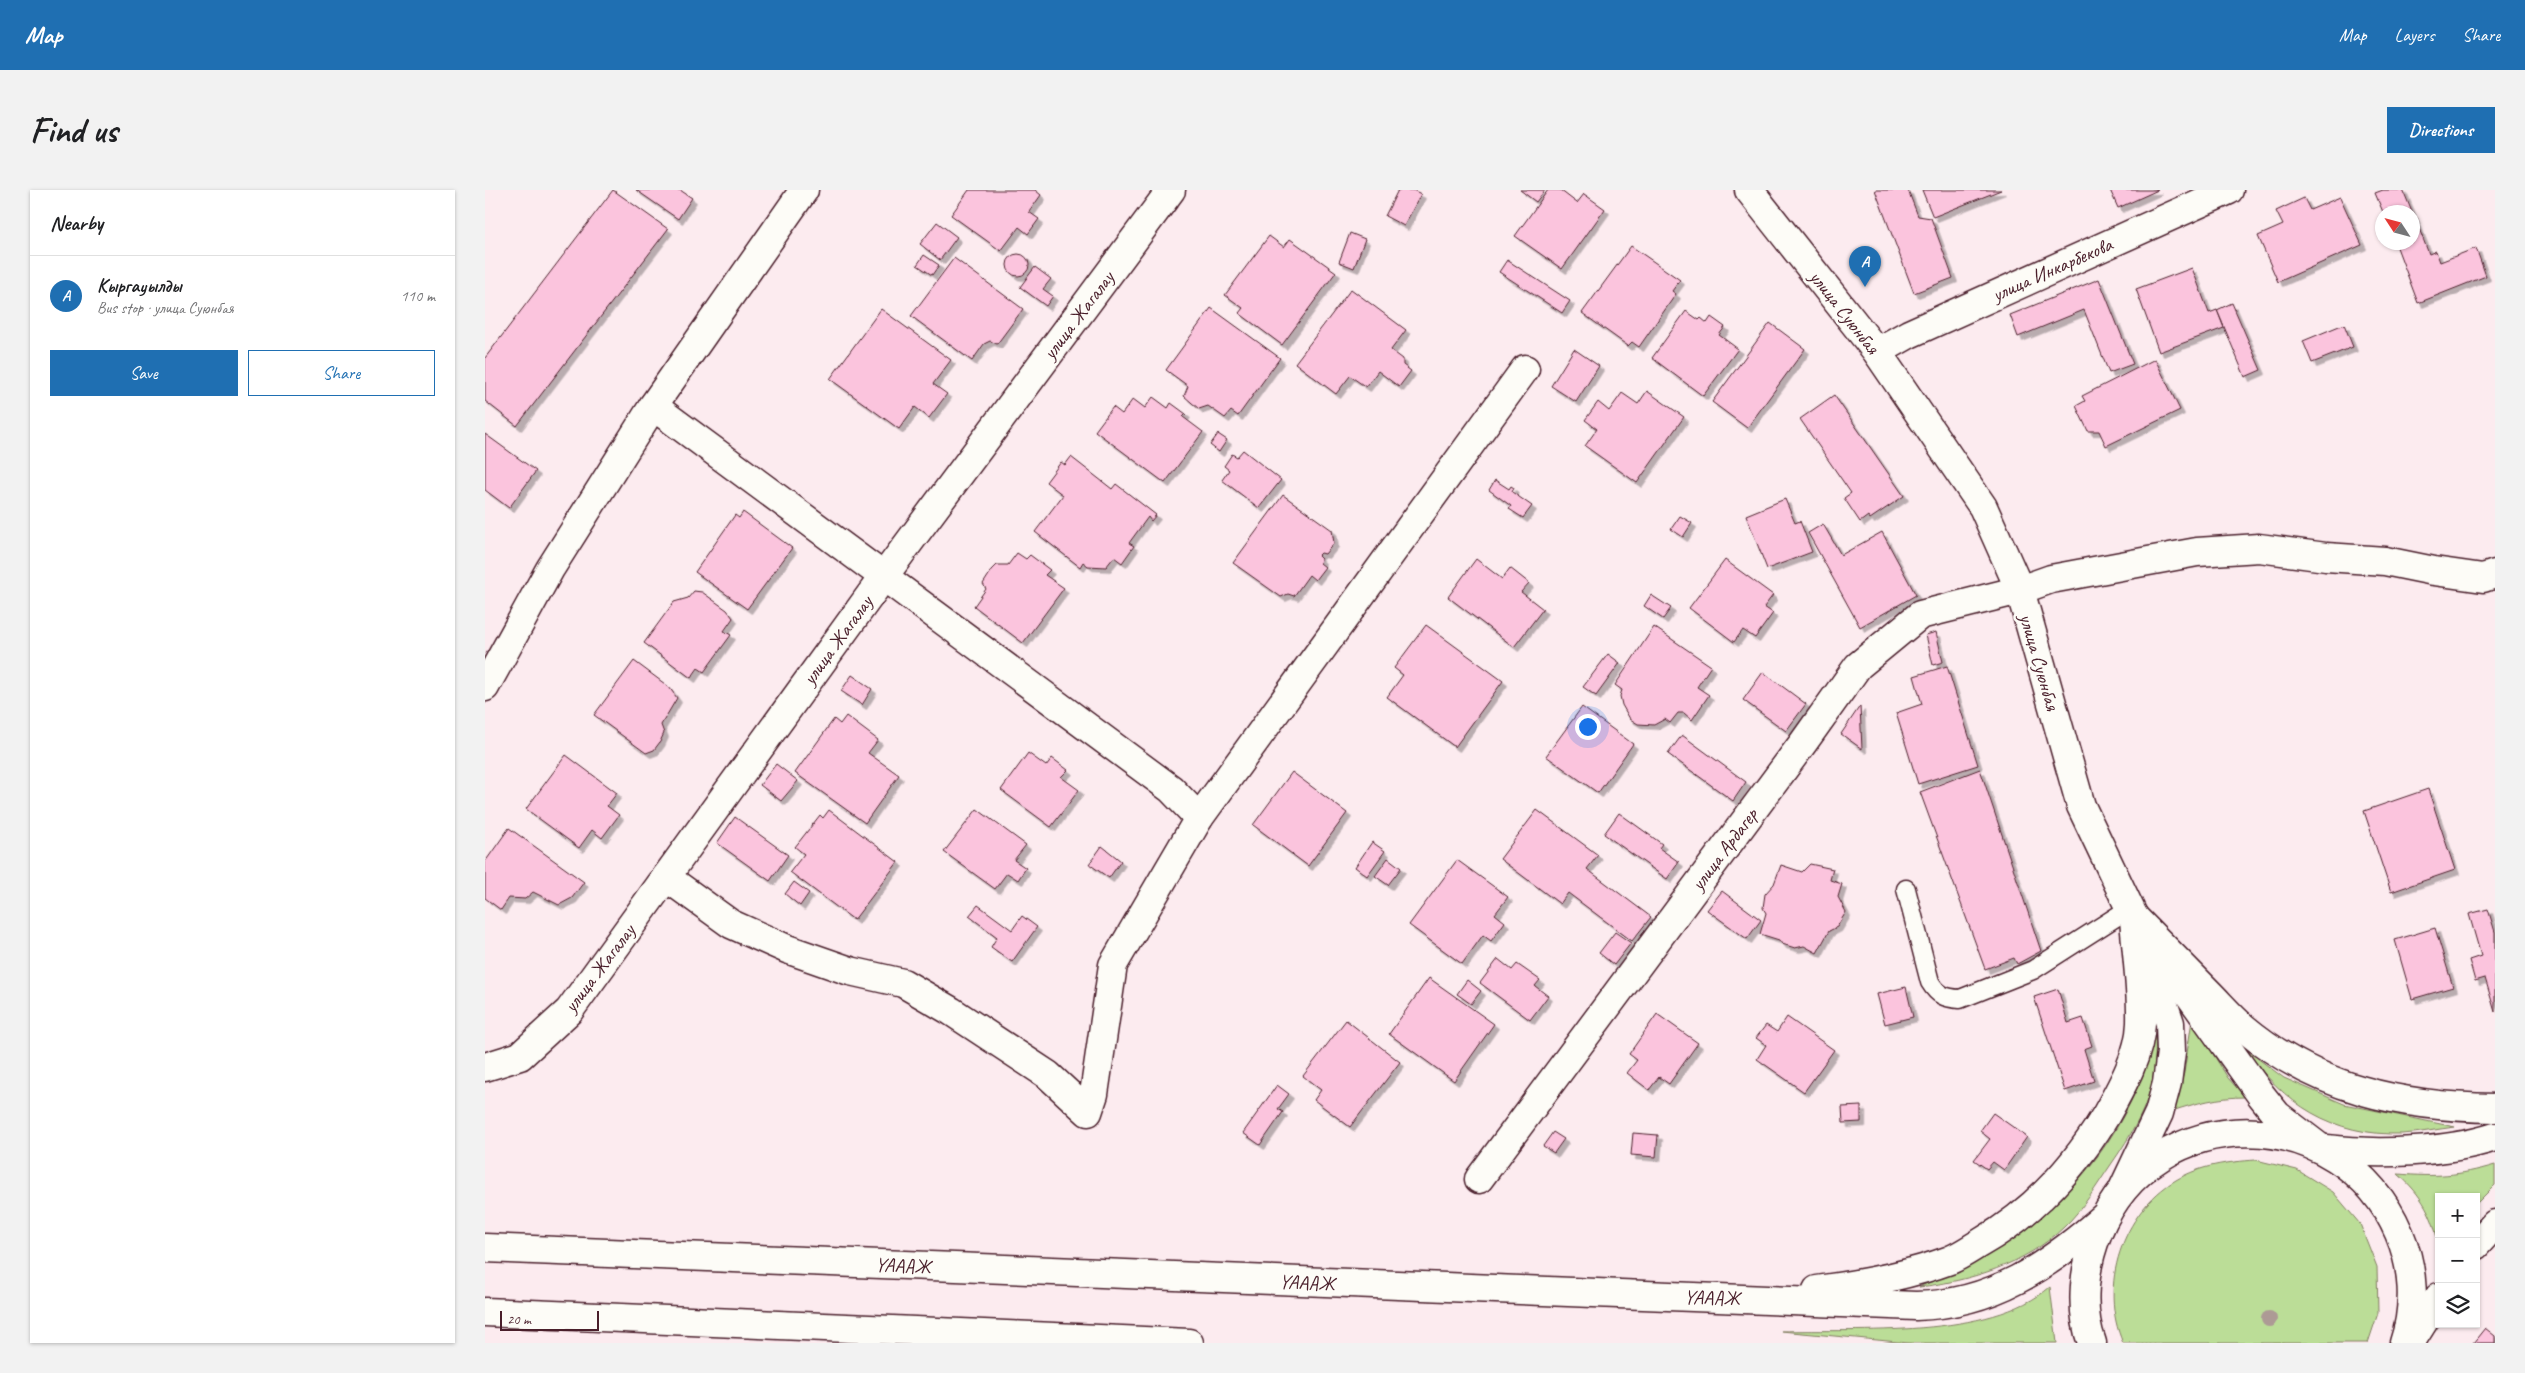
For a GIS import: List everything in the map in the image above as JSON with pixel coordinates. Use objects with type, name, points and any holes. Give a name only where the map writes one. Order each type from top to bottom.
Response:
[{"type":"main road","points":[[485,687],[550,570],[653,406],[804,190]]},
{"type":"main road","name":"улица Жагалау","points":[[485,1067],[520,1056],[569,1011],[884,576],[1171,190]]},
{"type":"main road","name":"улица Суюнбая","points":[[1749,190],[1877,352],[1983,506],[2020,590],[2081,806],[2132,912],[2170,1022],[2171,1052],[2167,1082],[2159,1113],[2123,1189]]},
{"type":"main road","name":"улица Инкарбекова","points":[[1877,352],[1909,334],[2229,190]]},
{"type":"main road","points":[[666,877],[731,924],[787,949],[850,971],[903,982],[960,1016],[1048,1075],[1088,1112],[1094,1094],[1113,965],[1199,818],[1525,369]]},
{"type":"main road","points":[[653,406],[1171,789],[1199,818]]},
{"type":"main road","name":"улица Ардагер","points":[[1479,1179],[1858,666],[1920,615],[2020,590],[2051,579],[2197,552],[2259,548],[2385,561],[2483,578],[2495,574]]},
{"type":"main road","points":[[2132,912],[2243,1027],[2280,1055],[2347,1086],[2378,1096],[2415,1104],[2452,1108],[2495,1108]]},
{"type":"main road","points":[[2132,912],[2261,1095],[2277,1115],[2320,1148],[2376,1152],[2448,1148],[2495,1138]]},
{"type":"main road","points":[[1757,1298],[1857,1284],[1901,1274],[1951,1259],[1994,1235],[2030,1209],[2067,1172],[2093,1137],[2121,1088],[2134,1054],[2141,1024],[2132,912]]},
{"type":"main road","points":[[2092,1343],[2085,1306],[2085,1275],[2092,1246],[2104,1217],[2123,1189],[2152,1162],[2187,1143],[2225,1133],[2264,1131],[2302,1140],[2337,1157],[2367,1182],[2391,1213],[2406,1249],[2412,1288],[2409,1327],[2404,1343]]},
{"type":"main road","name":"ҮАААЖ","points":[[485,1248],[1667,1296],[1757,1298],[1886,1306],[1943,1306],[1996,1290],[2029,1274],[2066,1250],[2104,1217]]},
{"type":"main road","points":[[2480,1240],[2495,1224]]},
{"type":"main road","points":[[2410,1343],[2435,1303]]},
{"type":"main road","points":[[485,1312],[1189,1343]]},
{"type":"lane","points":[[1906,889],[1930,982],[1938,994],[1947,998],[1960,999],[2033,970],[2132,912]]},
{"type":"green space","points":[[2192,1020],[2228,1078],[2245,1097],[2208,1101],[2172,1111],[2184,1073]]},
{"type":"green space","points":[[2156,1025],[2154,1074],[2148,1098],[2132,1132],[2119,1153],[2071,1220],[2049,1240],[2015,1261],[1977,1275],[1919,1287],[1980,1259],[2013,1238],[2037,1220],[2080,1178],[2099,1155],[2130,1104],[2147,1064]]},
{"type":"green space","points":[[2245,1049],[2284,1078],[2344,1104],[2455,1127],[2402,1134],[2377,1133],[2353,1129],[2332,1122],[2312,1113],[2293,1101],[2260,1069]]},
{"type":"green space","points":[[2256,1160],[2297,1170],[2333,1192],[2360,1224],[2377,1267],[2378,1313],[2368,1343],[2123,1343],[2116,1321],[2113,1298],[2115,1275],[2120,1252],[2129,1231],[2141,1211],[2157,1194],[2185,1175],[2215,1165]]},
{"type":"green space","points":[[2495,1165],[2495,1185],[2480,1200],[2480,1193],[2435,1193],[2435,1229],[2426,1207],[2420,1198],[2398,1174],[2447,1175]]},
{"type":"green space","points":[[2050,1287],[2057,1343],[1909,1343],[1781,1331],[1884,1330],[1922,1328],[1959,1323],[1993,1316],[2024,1304]]},
{"type":"building","points":[[613,190],[668,229],[517,426],[485,401],[485,358]]},
{"type":"building","points":[[636,190],[680,190],[692,198],[678,219]]},
{"type":"building","points":[[969,190],[1035,190],[1041,195],[1029,212],[1039,219],[1028,234],[1019,227],[1001,251],[951,215]]},
{"type":"building","points":[[1398,190],[1413,190],[1421,194],[1404,226],[1385,216]]},
{"type":"building","points":[[1520,190],[1545,190],[1536,202]]},
{"type":"building","points":[[1548,190],[1560,190],[1577,203],[1584,194],[1605,209],[1562,269],[1515,236]]},
{"type":"building","points":[[1875,190],[1908,190],[1918,216],[1931,218],[1953,278],[1914,293]]},
{"type":"building","points":[[1922,190],[2001,190],[1933,217]]},
{"type":"building","points":[[2110,190],[2158,190],[2118,208]]},
{"type":"building","points":[[2383,190],[2403,190],[2409,205],[2380,205],[2375,193]]},
{"type":"building","points":[[2340,197],[2362,245],[2278,282],[2258,236],[2283,225],[2276,211],[2304,198],[2310,210]]},
{"type":"building","points":[[937,222],[957,237],[940,260],[920,244]]},
{"type":"building","points":[[2420,231],[2429,254],[2436,251],[2440,262],[2476,248],[2486,276],[2418,303],[2398,250],[2420,250]]},
{"type":"building","points":[[1350,233],[1365,239],[1354,268],[1339,262]]},
{"type":"building","points":[[1269,236],[1284,247],[1290,239],[1336,272],[1282,345],[1239,313],[1243,308],[1225,295]]},
{"type":"building","points":[[1631,246],[1680,280],[1672,291],[1676,294],[1639,347],[1632,342],[1628,346],[1582,313]]},
{"type":"building","points":[[1014,254],[1022,254],[1029,261],[1029,269],[1022,276],[1014,276],[1007,269],[1007,261]]},
{"type":"building","points":[[924,255],[939,265],[932,275],[917,265]]},
{"type":"building","points":[[954,258],[1023,309],[997,344],[990,341],[984,344],[972,361],[911,316]]},
{"type":"building","points":[[1507,260],[1570,301],[1562,313],[1499,272]]},
{"type":"building","points":[[1035,267],[1051,279],[1043,289],[1053,296],[1046,306],[1020,287]]},
{"type":"building","points":[[2192,268],[2209,313],[2217,310],[2224,328],[2159,352],[2136,289]]},
{"type":"building","points":[[2099,279],[2133,364],[2109,373],[2084,310],[2018,337],[2010,315]]},
{"type":"building","points":[[1351,289],[1406,330],[1391,350],[1403,359],[1403,365],[1411,371],[1399,387],[1378,371],[1366,387],[1350,376],[1336,394],[1295,363]]},
{"type":"building","points":[[2232,303],[2261,370],[2245,377],[2217,310]]},
{"type":"building","points":[[1211,308],[1280,358],[1238,416],[1231,411],[1225,418],[1208,406],[1199,409],[1184,396],[1188,386],[1166,370]]},
{"type":"building","points":[[881,309],[951,360],[933,384],[947,394],[929,418],[915,407],[899,429],[830,379]]},
{"type":"building","points":[[1686,311],[1707,323],[1711,317],[1725,327],[1719,335],[1738,349],[1703,396],[1652,358]]},
{"type":"building","points":[[1770,323],[1805,349],[1747,428],[1712,402]]},
{"type":"building","points":[[2344,324],[2353,347],[2312,363],[2303,341]]},
{"type":"building","points":[[1574,349],[1599,366],[1576,402],[1551,386]]},
{"type":"building","points":[[2155,359],[2180,410],[2106,446],[2099,431],[2088,431],[2076,406],[2085,401],[2082,396]]},
{"type":"building","points":[[1647,391],[1684,417],[1637,483],[1585,446],[1597,429],[1585,420],[1598,402],[1609,411],[1622,393],[1638,404]]},
{"type":"building","points":[[1834,395],[1904,496],[1870,519],[1868,516],[1860,522],[1844,498],[1851,493],[1800,419]]},
{"type":"building","points":[[1153,397],[1168,408],[1171,403],[1186,414],[1183,417],[1203,432],[1165,483],[1095,431],[1113,407],[1122,414],[1133,399],[1145,408]]},
{"type":"building","points":[[485,434],[536,471],[509,508],[485,490]]},
{"type":"building","points":[[1218,434],[1227,440],[1219,452],[1210,445]]},
{"type":"building","points":[[1243,450],[1281,480],[1259,508],[1222,480],[1229,470],[1224,466],[1232,454],[1237,457]]},
{"type":"building","points":[[1071,457],[1112,489],[1116,484],[1156,515],[1151,521],[1148,517],[1129,543],[1134,546],[1122,563],[1114,557],[1106,567],[1088,566],[1083,562],[1080,567],[1035,532],[1063,495],[1046,482],[1061,462],[1065,465]]},
{"type":"building","points":[[1495,480],[1509,489],[1511,486],[1514,488],[1512,492],[1532,506],[1523,518],[1509,509],[1511,506],[1489,490]]},
{"type":"building","points":[[1283,495],[1332,530],[1334,543],[1325,554],[1321,553],[1318,556],[1321,559],[1320,563],[1325,567],[1315,580],[1309,575],[1294,596],[1288,594],[1281,597],[1233,563]]},
{"type":"building","points":[[1785,499],[1795,523],[1800,521],[1812,552],[1767,569],[1746,515]]},
{"type":"building","points":[[743,512],[792,548],[747,609],[695,572],[735,515],[739,518]]},
{"type":"building","points":[[1680,516],[1692,523],[1683,537],[1671,529]]},
{"type":"building","points":[[1823,524],[1841,555],[1882,532],[1916,595],[1860,627],[1808,533]]},
{"type":"building","points":[[1017,553],[1026,559],[1030,555],[1050,570],[1045,575],[1064,588],[1023,643],[974,606],[986,589],[983,584],[992,570],[997,565],[1008,565]]},
{"type":"building","points":[[1476,559],[1502,579],[1510,568],[1529,583],[1521,592],[1543,609],[1514,647],[1448,597]]},
{"type":"building","points":[[1725,560],[1773,595],[1764,607],[1773,613],[1755,638],[1743,630],[1734,642],[1689,608]]},
{"type":"building","points":[[694,591],[702,592],[727,610],[733,618],[724,631],[731,635],[704,672],[698,668],[691,678],[644,643],[674,602],[688,598]]},
{"type":"building","points":[[1651,595],[1671,608],[1663,619],[1644,606]]},
{"type":"building","points":[[1426,625],[1503,681],[1455,747],[1387,697],[1403,675],[1394,668]]},
{"type":"building","points":[[1654,627],[1711,666],[1697,687],[1709,695],[1692,720],[1684,713],[1678,713],[1670,723],[1665,719],[1654,725],[1638,724],[1630,719],[1622,705],[1620,696],[1622,690],[1615,685]]},
{"type":"building","points":[[1936,632],[1943,662],[1933,665],[1926,635]]},
{"type":"building","points":[[1608,654],[1620,663],[1596,696],[1583,687]]},
{"type":"building","points":[[634,661],[669,687],[677,698],[661,725],[664,733],[660,742],[654,750],[646,753],[594,715]]},
{"type":"building","points":[[1947,666],[1978,765],[1918,784],[1896,713],[1922,704],[1914,676]]},
{"type":"building","points":[[1763,672],[1806,704],[1786,731],[1743,700]]},
{"type":"building","points":[[852,675],[872,689],[862,705],[841,691]]},
{"type":"building","points":[[1860,706],[1862,749],[1841,734]]},
{"type":"building","points":[[1582,707],[1633,744],[1598,793],[1546,756]]},
{"type":"building","points":[[846,716],[878,740],[868,753],[899,775],[865,823],[795,773],[834,719],[840,724]]},
{"type":"building","points":[[1682,735],[1746,782],[1733,801],[1668,754]]},
{"type":"building","points":[[1028,753],[1046,766],[1052,758],[1068,770],[1061,777],[1079,790],[1051,827],[1001,790]]},
{"type":"building","points":[[566,755],[617,793],[607,806],[619,815],[602,838],[592,830],[579,848],[526,809]]},
{"type":"building","points":[[776,764],[798,781],[781,801],[760,785]]},
{"type":"building","points":[[1980,769],[2041,951],[2017,964],[2014,958],[1985,969],[1920,792]]},
{"type":"building","points":[[1292,772],[1347,813],[1308,866],[1253,825]]},
{"type":"building","points":[[2428,789],[2455,870],[2391,892],[2364,811]]},
{"type":"building","points":[[977,809],[1026,845],[1014,860],[1026,868],[1018,880],[1007,873],[995,889],[944,852]]},
{"type":"building","points":[[829,810],[898,862],[854,920],[790,872],[804,854],[795,847],[820,815],[823,818]]},
{"type":"building","points":[[1537,810],[1598,855],[1587,869],[1651,917],[1632,941],[1568,893],[1560,904],[1500,859]]},
{"type":"building","points":[[1619,813],[1662,844],[1659,848],[1679,862],[1667,879],[1604,834]]},
{"type":"building","points":[[735,817],[788,855],[770,881],[717,843]]},
{"type":"building","points":[[509,828],[584,882],[572,898],[559,905],[533,892],[525,899],[509,898],[501,910],[485,898],[485,862]]},
{"type":"building","points":[[1372,842],[1385,851],[1367,876],[1355,867]]},
{"type":"building","points":[[1102,846],[1121,861],[1109,878],[1089,864]]},
{"type":"building","points":[[1388,858],[1401,868],[1388,885],[1375,876]]},
{"type":"building","points":[[1457,860],[1508,897],[1495,914],[1505,922],[1491,941],[1483,935],[1462,964],[1409,925]]},
{"type":"building","points":[[1810,864],[1833,869],[1830,880],[1842,884],[1838,897],[1846,912],[1837,927],[1829,931],[1817,953],[1804,946],[1795,948],[1782,944],[1779,940],[1760,934],[1766,913],[1763,908],[1765,894],[1774,884],[1781,865],[1802,872]]},
{"type":"building","points":[[794,882],[809,893],[800,906],[785,894]]},
{"type":"building","points":[[1722,891],[1761,920],[1747,939],[1707,910]]},
{"type":"building","points":[[978,905],[1012,930],[1022,916],[1037,927],[1012,962],[991,947],[997,937],[969,916]]},
{"type":"building","points":[[2488,909],[2495,932],[2495,1012],[2485,978],[2475,981],[2469,960],[2481,956],[2469,914]]},
{"type":"building","points":[[2435,928],[2453,987],[2412,999],[2395,940]]},
{"type":"building","points":[[1615,932],[1631,943],[1614,965],[1599,953]]},
{"type":"building","points":[[1498,959],[1512,970],[1517,964],[1540,980],[1535,986],[1548,996],[1530,1020],[1480,983]]},
{"type":"building","points":[[1429,978],[1494,1024],[1454,1081],[1389,1034]]},
{"type":"building","points":[[1467,980],[1481,991],[1471,1004],[1457,994]]},
{"type":"building","points":[[1906,987],[1913,1017],[1885,1024],[1877,994]]},
{"type":"building","points":[[2058,989],[2068,1023],[2083,1018],[2092,1046],[2084,1049],[2094,1081],[2065,1091],[2034,997]]},
{"type":"building","points":[[1657,1014],[1698,1043],[1669,1084],[1659,1077],[1649,1090],[1627,1073],[1637,1060],[1629,1054]]},
{"type":"building","points":[[1787,1017],[1834,1050],[1804,1092],[1757,1059],[1766,1045],[1756,1038],[1766,1025],[1777,1032]]},
{"type":"building","points":[[1346,1020],[1400,1062],[1350,1127],[1314,1100],[1321,1090],[1303,1076]]},
{"type":"building","points":[[1277,1085],[1289,1094],[1278,1109],[1283,1112],[1260,1145],[1243,1133]]},
{"type":"building","points":[[1861,1106],[1861,1122],[1843,1123],[1842,1107]]},
{"type":"building","points":[[1993,1113],[2027,1137],[2004,1170],[1993,1162],[1987,1169],[1974,1160],[1990,1139],[1980,1131]]},
{"type":"building","points":[[1553,1132],[1564,1139],[1554,1153],[1543,1146]]},
{"type":"building","points":[[1633,1133],[1658,1135],[1656,1157],[1631,1155]]},
{"type":"building","points":[[2485,1328],[2495,1336],[2495,1343],[2473,1343]]},
{"type":"place","name":"Кыргауылды","points":[[1865,287]]}]
